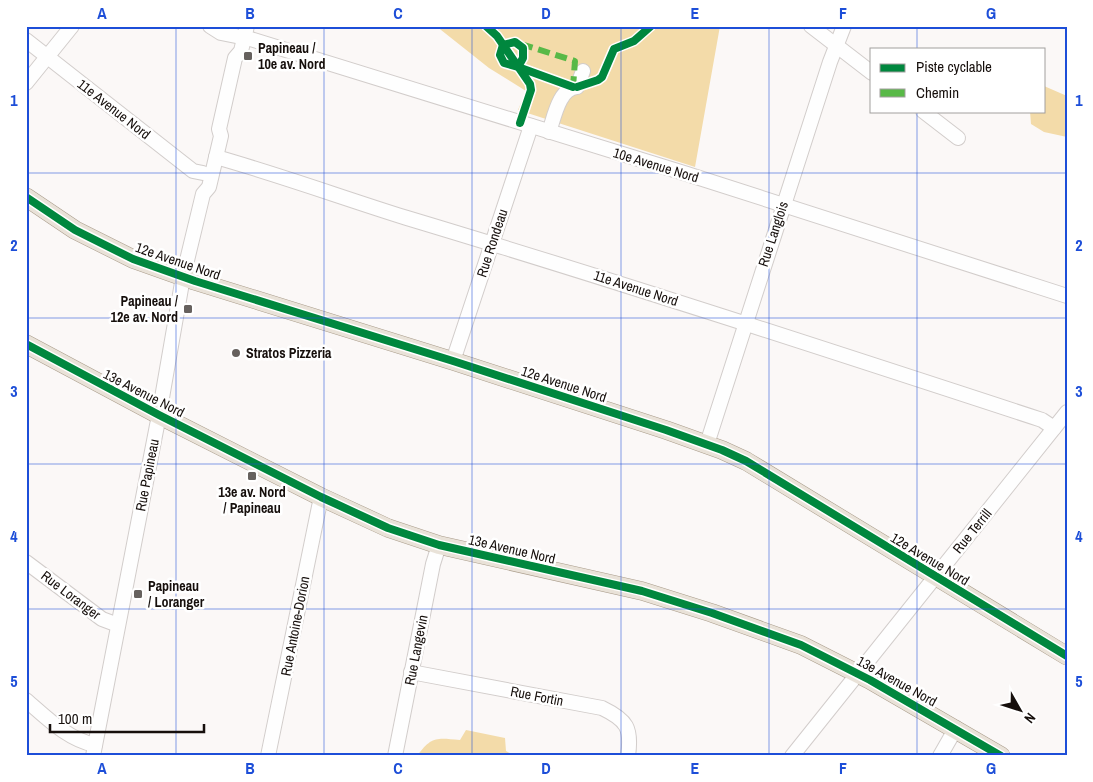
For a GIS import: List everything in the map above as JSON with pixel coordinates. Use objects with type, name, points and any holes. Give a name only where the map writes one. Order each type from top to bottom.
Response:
[{"type":"main road","name":"12e Avenue Nord","points":[[26,197],[75,230],[133,259],[183,277],[453,361],[707,444],[746,461],[1067,656]]},
{"type":"main road","name":"13e Avenue Nord","points":[[26,344],[159,415],[321,497],[388,528],[438,545],[642,591],[712,613],[801,645],[858,673],[956,728],[1001,756]]},
{"type":"street","points":[[26,83],[72,26]]},
{"type":"street","name":"10e Avenue Nord","points":[[210,26],[221,33],[241,31],[549,132],[1067,296]]},
{"type":"street","points":[[811,26],[870,71]]},
{"type":"street","name":"Rue Langlois","points":[[707,444],[783,205],[844,26]]},
{"type":"street","name":"Rue Papineau","points":[[94,750],[159,415],[183,277],[203,194],[209,187],[221,136],[219,129],[236,58],[233,50],[241,31]]},
{"type":"street","name":"11e Avenue Nord","points":[[26,40],[192,171],[203,173]]},
{"type":"street","points":[[549,132],[562,96],[573,87],[577,87],[582,71]]},
{"type":"street","points":[[924,112],[958,138]]},
{"type":"street","name":"Rue Rondeau","points":[[453,361],[531,126]]},
{"type":"street","name":"Rue Papineau","points":[[203,194],[200,185],[212,134],[219,129]]},
{"type":"street","name":"11e Avenue Nord","points":[[216,157],[407,218],[492,242],[745,323],[1042,420],[1054,428]]},
{"type":"street","name":"Rue Terrill","points":[[858,673],[1067,412]]},
{"type":"street","name":"Rue Antoine-Dorion","points":[[268,756],[321,497]]},
{"type":"street","name":"Rue Langevin","points":[[396,756],[411,672],[438,545]]},
{"type":"street","name":"Rue Loranger","points":[[26,562],[102,618],[118,625]]},
{"type":"street","name":"Rue Fortin","points":[[411,672],[602,708],[618,716],[627,728],[629,739],[628,756]]},
{"type":"street","points":[[792,756],[858,673]]},
{"type":"street","points":[[26,700],[71,737],[94,750]]},
{"type":"street","points":[[940,756],[956,728]]},
{"type":"shaded area","points":[[436,26],[720,26],[695,167],[518,110],[526,91],[489,68]]},
{"type":"shaded area","points":[[1046,87],[1067,96],[1067,137],[1044,132],[1031,124],[1030,112],[1046,112]]},
{"type":"shaded area","points":[[466,730],[505,738],[506,751],[515,756],[417,756],[427,745],[435,740],[460,740]]},
{"type":"marked path","points":[[521,44],[575,61],[573,87],[568,85]]},
{"type":"cycle path","points":[[486,26],[497,36],[530,84],[531,90],[520,123]]},
{"type":"cycle path","points":[[577,87],[602,77],[614,49],[634,41],[651,26]]},
{"type":"cycle path","points":[[518,67],[504,63],[500,55],[503,45],[515,42],[523,48],[523,58],[518,67],[573,87]]},
{"type":"cycle path","points":[[26,197],[75,230],[133,259],[195,281],[453,361],[722,450],[746,461],[1067,656]]},
{"type":"cycle path","points":[[26,344],[159,415],[321,497],[388,528],[439,545],[642,591],[712,613],[801,645],[870,680],[1001,756]]},
{"type":"place","name":"Papineau / 10e av. Nord","points":[[248,56]]},
{"type":"place","name":"Papineau / 12e av. Nord","points":[[188,309]]},
{"type":"place","name":"Stratos Pizzeria","points":[[236,353]]},
{"type":"place","name":"13e av. Nord / Papineau","points":[[252,476]]},
{"type":"place","name":"Papineau / Loranger","points":[[138,594]]}]
